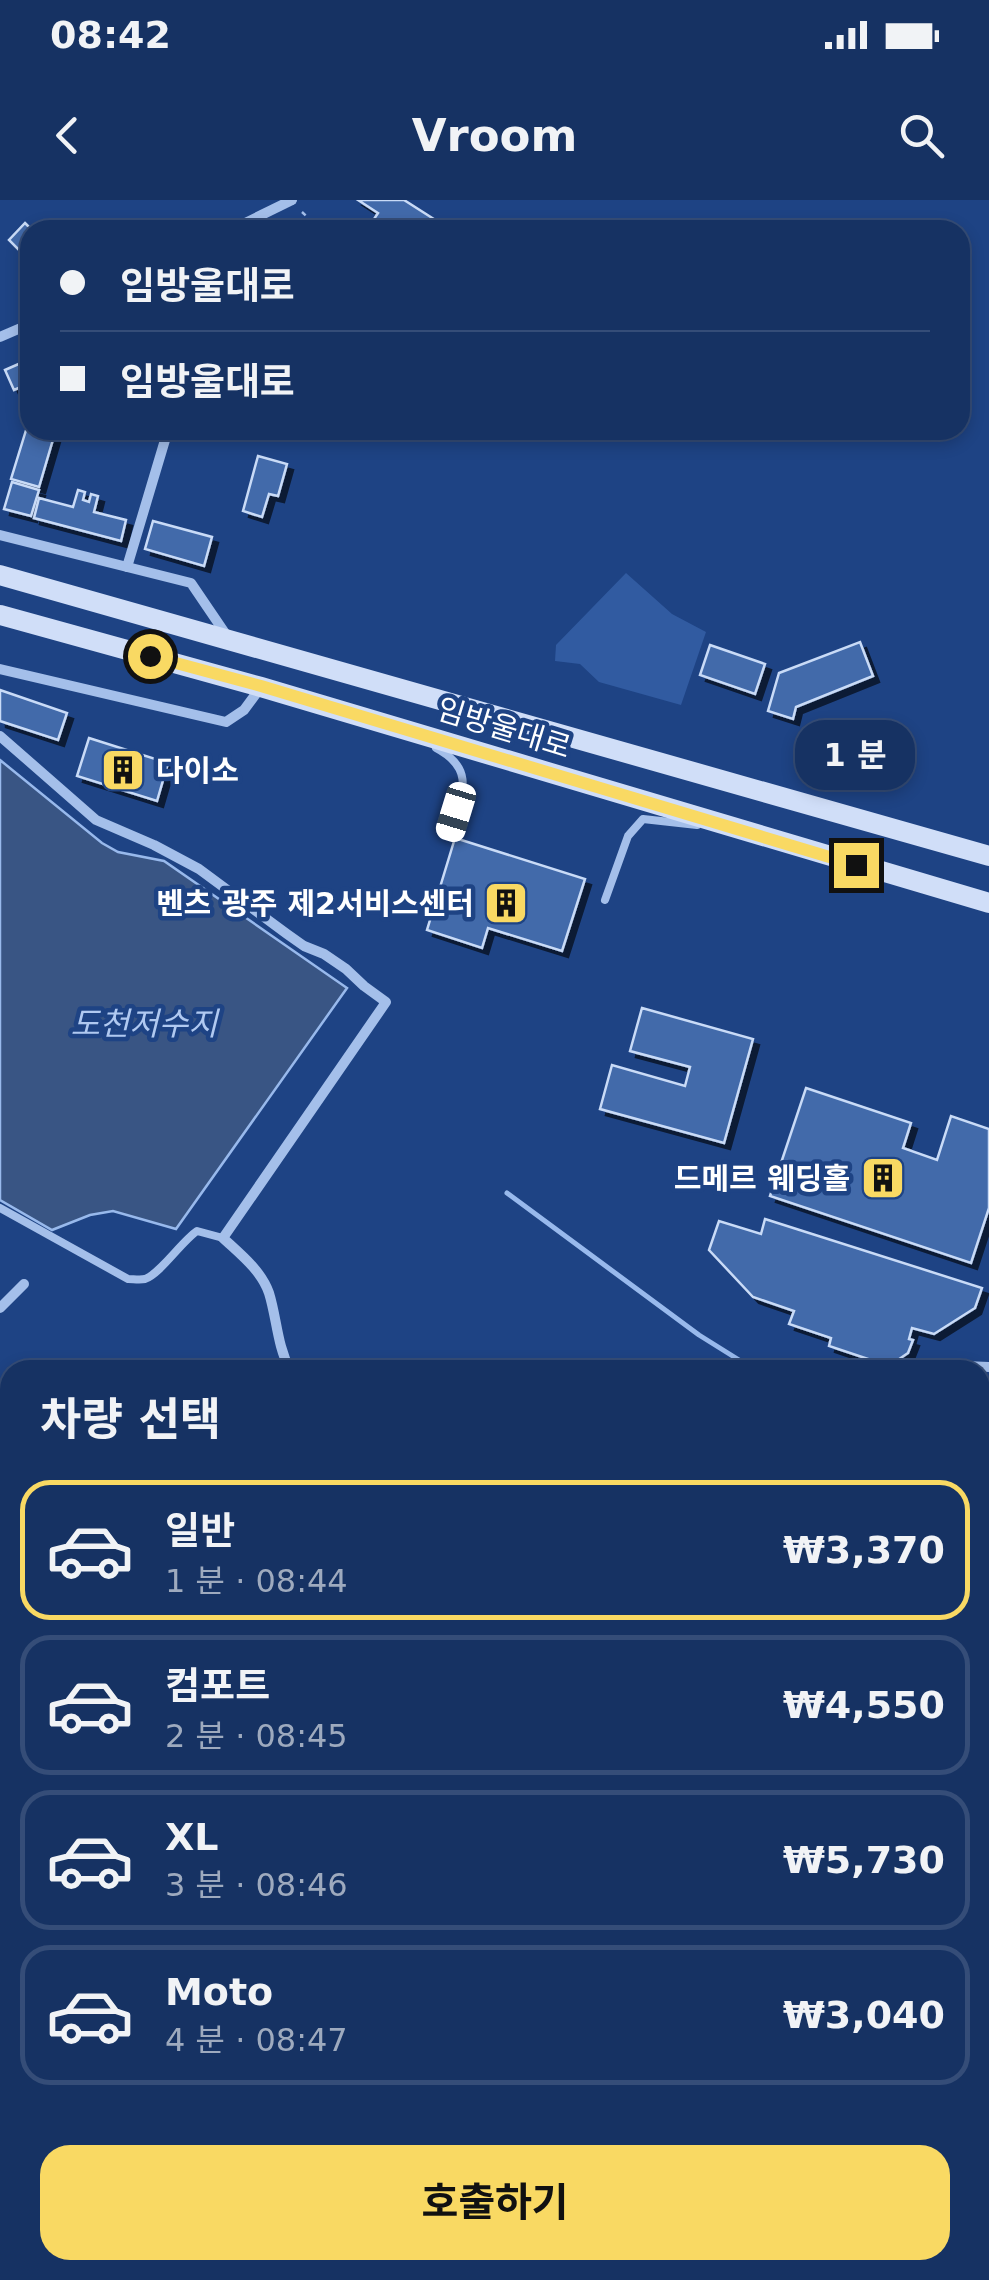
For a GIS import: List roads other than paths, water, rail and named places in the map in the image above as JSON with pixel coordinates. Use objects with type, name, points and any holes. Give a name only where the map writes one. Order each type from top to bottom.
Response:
[{"type":"main road","name":"임방울대로","points":[[0,575],[989,856]]},
{"type":"main road","name":"임방울대로","points":[[0,615],[261,686],[989,903]]},
{"type":"street","points":[[252,220],[291,201]]},
{"type":"street","points":[[127,567],[165,440]]},
{"type":"street","points":[[0,536],[191,583],[231,641]]},
{"type":"street","points":[[0,670],[226,722],[244,710],[261,686]]},
{"type":"street","points":[[0,736],[96,820],[199,869],[304,946],[346,969],[386,1002],[223,1238],[256,1270],[268,1291],[285,1360]]},
{"type":"street","points":[[0,1308],[24,1284]]},
{"type":"lane","points":[[396,727],[453,757],[462,771],[463,789],[448,835]]},
{"type":"lane","points":[[605,900],[628,836],[643,819],[684,825],[719,824]]},
{"type":"lane","points":[[0,1208],[128,1279],[150,1277],[197,1231],[223,1238]]},
{"type":"water","name":"도천저수지","points":[[0,760],[102,843],[118,852],[164,861],[347,988],[176,1229],[113,1211],[90,1215],[52,1230],[0,1200]]},
{"type":"waterway","points":[[507,1193],[699,1335],[739,1360]]},
{"type":"place","name":"다이소","points":[[123,770]]},
{"type":"place","name":"벤츠 광주 제2서비스센터","points":[[506,903]]},
{"type":"place","name":"드메르 웨딩홀","points":[[883,1178]]}]
